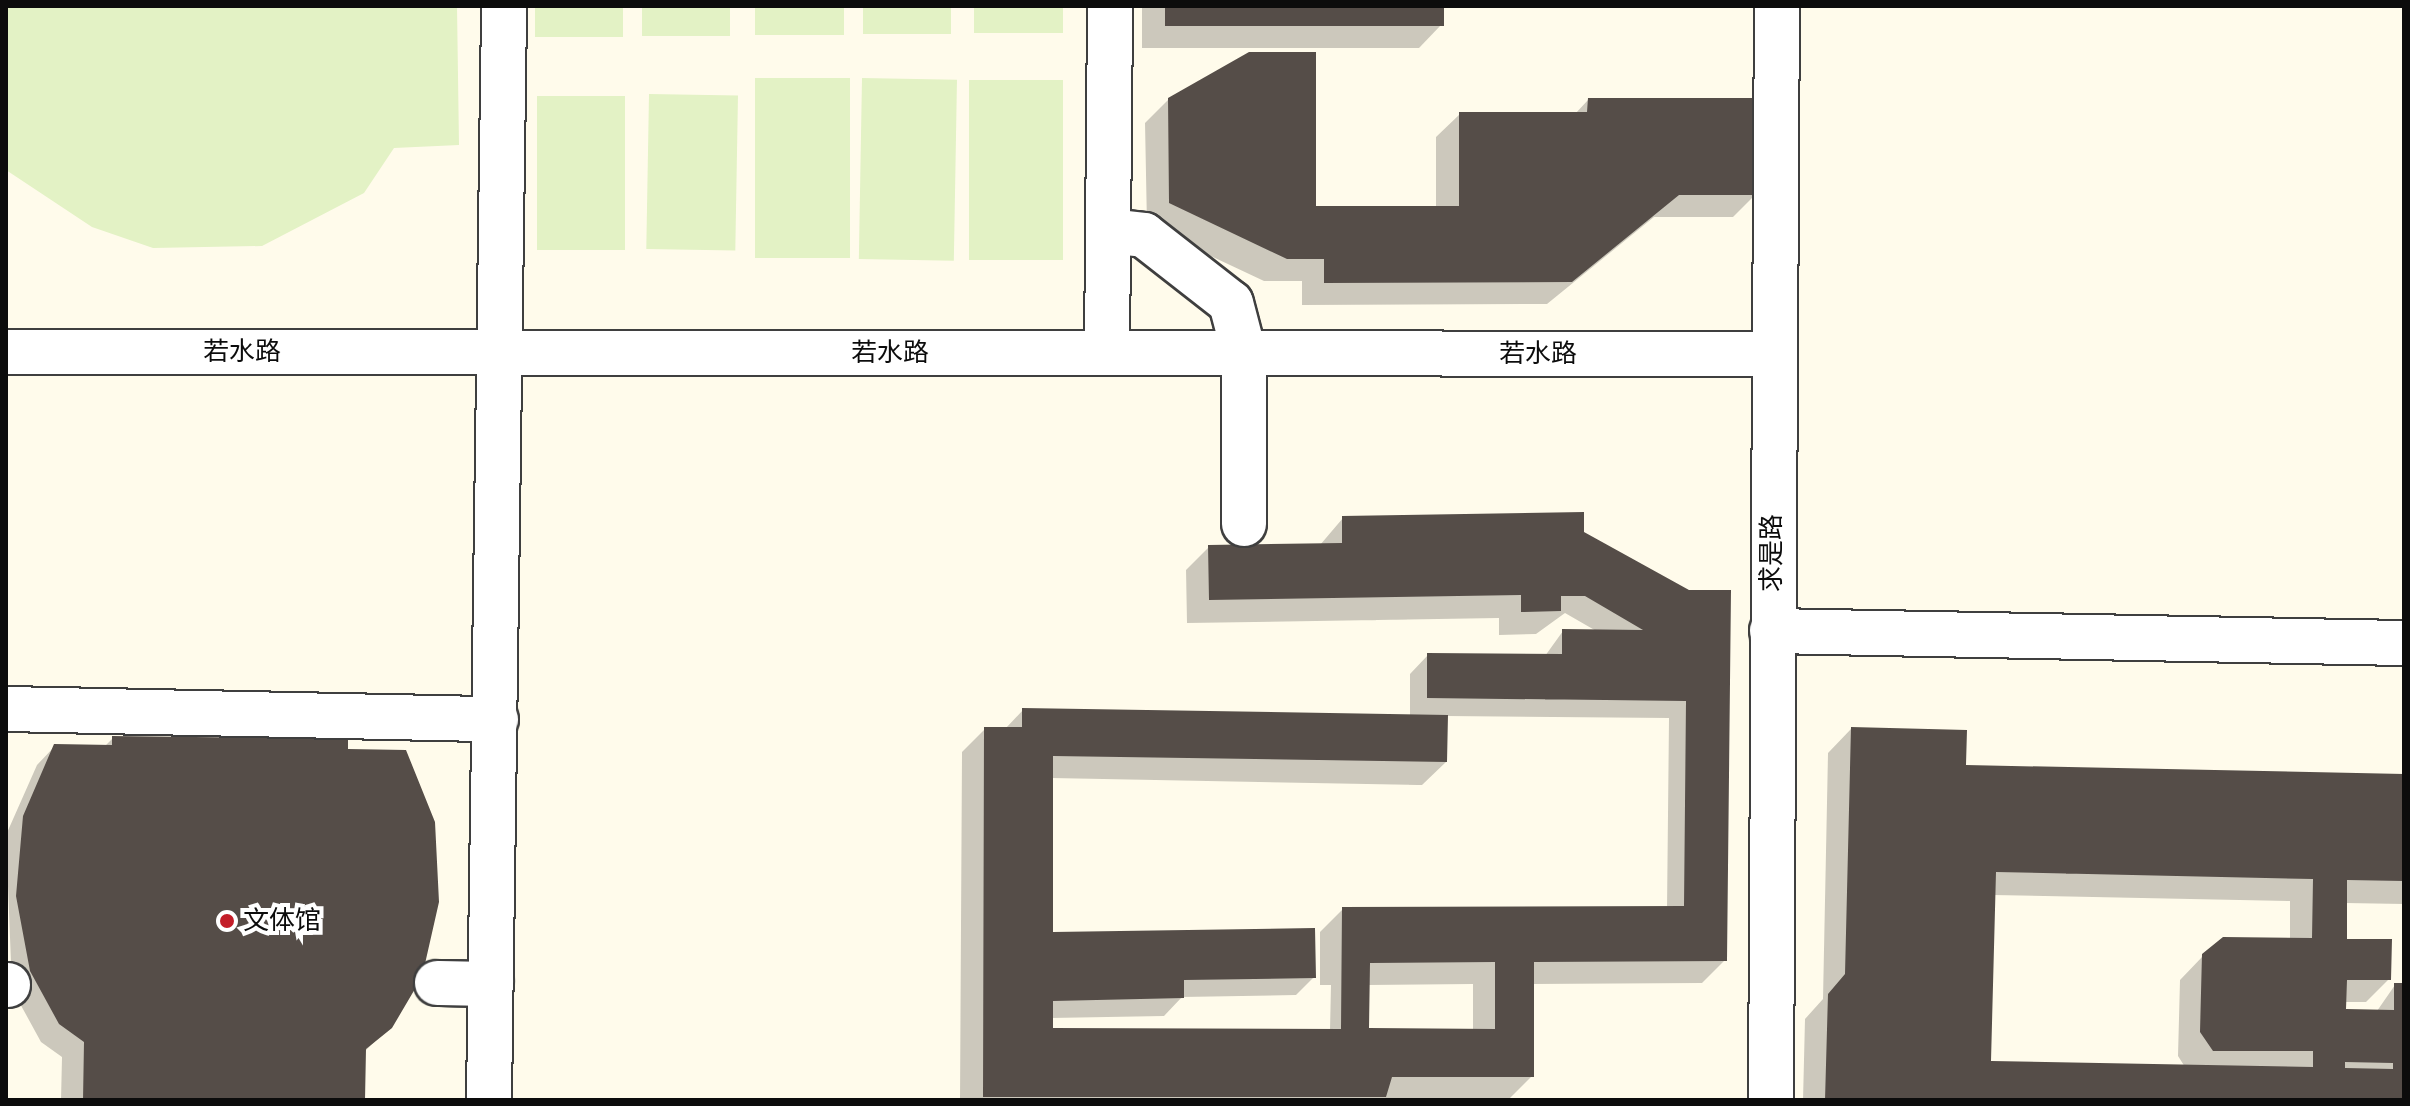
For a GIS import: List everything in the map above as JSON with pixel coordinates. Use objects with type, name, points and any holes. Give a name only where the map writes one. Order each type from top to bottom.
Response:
[{"type":"lane","points":[[489,1100],[502,353],[504,6]]},
{"type":"lane","points":[[1107,353],[1110,6]]},
{"type":"lane","name":"求是路","points":[[1771,1100],[1777,6]]},
{"type":"lane","points":[[1108,231],[1144,235],[1231,303],[1244,353],[1244,524]]},
{"type":"lane","name":"若水路","points":[[6,352],[1773,354]]},
{"type":"lane","points":[[1772,631],[2404,643]]},
{"type":"lane","points":[[6,709],[496,719]]},
{"type":"lane","points":[[437,983],[491,984]]},
{"type":"green space","points":[[6,6],[457,6],[459,145],[394,148],[364,193],[262,246],[153,248],[92,227],[6,170]]},
{"type":"green space","points":[[535,6],[623,6],[623,37],[535,37]]},
{"type":"green space","points":[[642,6],[730,6],[730,36],[642,36]]},
{"type":"green space","points":[[755,6],[844,6],[844,35],[755,35]]},
{"type":"green space","points":[[863,6],[951,6],[951,34],[863,34]]},
{"type":"green space","points":[[974,6],[1063,6],[1063,33],[974,33]]},
{"type":"green space","points":[[755,78],[850,78],[850,258],[755,258]]},
{"type":"green space","points":[[862,78],[957,80],[954,261],[859,259]]},
{"type":"green space","points":[[969,80],[1063,80],[1063,260],[969,260]]},
{"type":"green space","points":[[649,94],[738,96],[735,251],[646,249]]},
{"type":"green space","points":[[537,96],[625,96],[625,250],[537,250]]},
{"type":"building","points":[[1165,6],[1444,6],[1444,26],[1165,26]]},
{"type":"building","points":[[1249,52],[1316,52],[1316,206],[1459,206],[1459,112],[1587,112],[1588,98],[1758,98],[1758,195],[1679,195],[1572,282],[1324,283],[1324,259],[1287,259],[1169,203],[1168,98]]},
{"type":"building","points":[[1584,512],[1584,532],[1689,590],[1731,590],[1727,961],[1534,962],[1534,1077],[1392,1077],[1386,1097],[983,1097],[984,727],[1022,727],[1022,708],[1448,715],[1447,762],[1053,756],[1053,932],[1315,928],[1316,978],[1184,980],[1184,998],[1053,1001],[1053,1028],[1341,1029],[1342,907],[1684,906],[1686,701],[1427,698],[1427,653],[1562,654],[1562,629],[1643,630],[1585,596],[1561,596],[1561,611],[1521,612],[1521,595],[1209,600],[1208,545],[1342,543],[1342,516]],"holes":[[[1495,962],[1495,1029],[1369,1028],[1370,963]]]},
{"type":"building","points":[[1851,727],[1967,730],[1966,765],[2404,774],[2404,881],[2347,880],[2347,939],[2392,939],[2391,980],[2347,980],[2346,1009],[2394,1010],[2394,983],[2404,983],[2404,1100],[1825,1100],[1828,994],[1845,974]],"holes":[[[1996,872],[2313,879],[2312,938],[2223,937],[2202,954],[2200,1032],[2213,1051],[2313,1051],[2313,1067],[1991,1061]],[[2345,1062],[2393,1063],[2393,1069],[2345,1068]]]},
{"type":"building","name":"文体馆","points":[[112,736],[348,739],[348,749],[406,750],[435,822],[439,902],[422,977],[392,1028],[366,1049],[365,1100],[83,1100],[84,1042],[59,1024],[30,971],[16,896],[23,816],[54,744],[112,745]]},
{"type":"place","name":"文体馆","points":[[227,921]]}]
